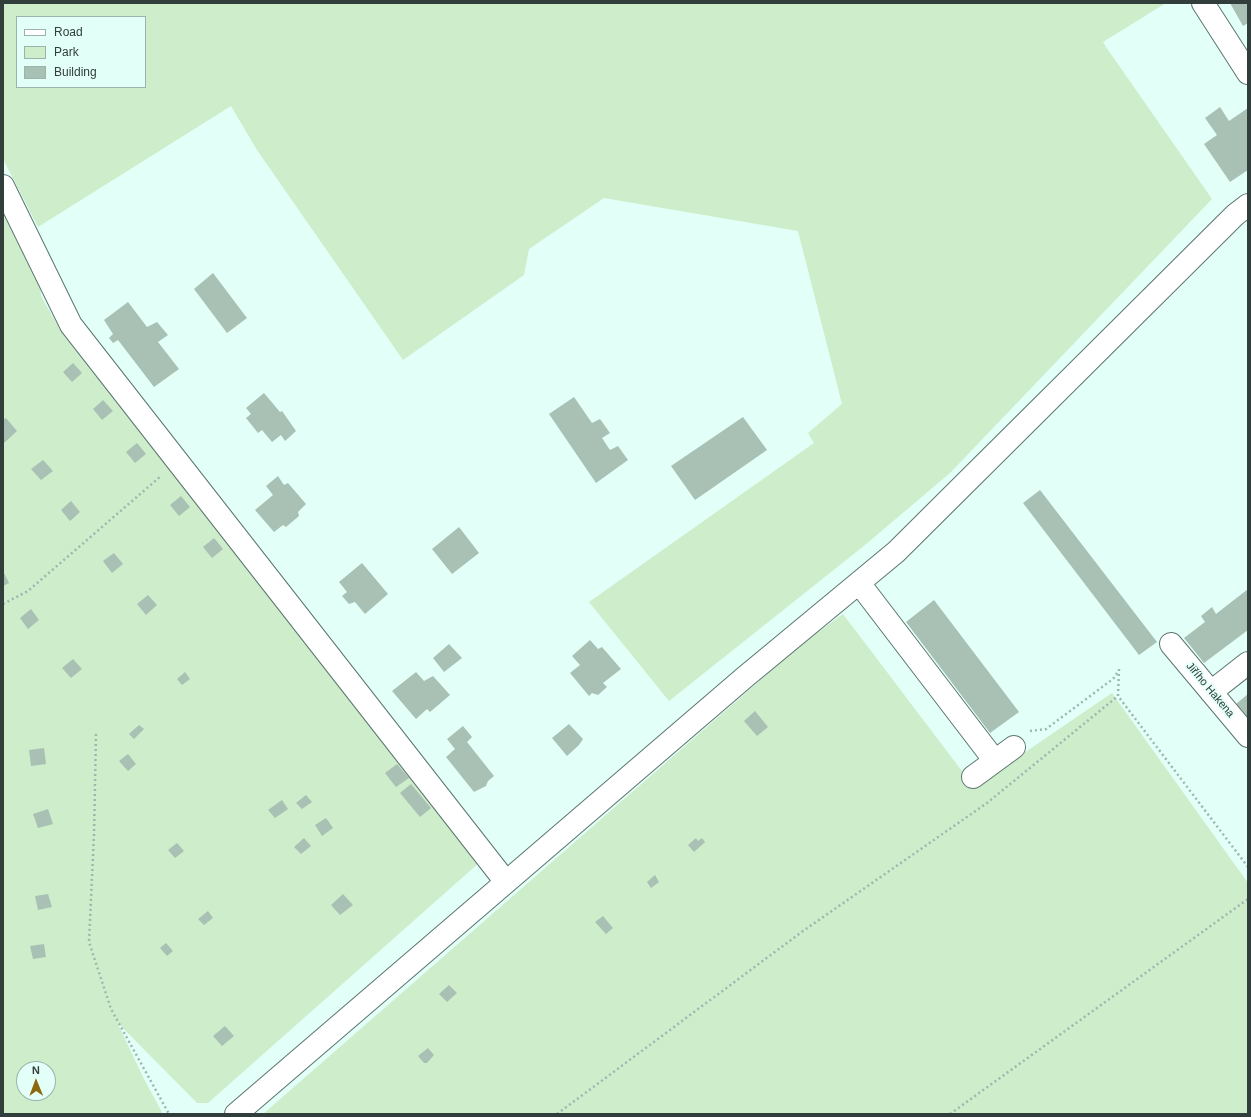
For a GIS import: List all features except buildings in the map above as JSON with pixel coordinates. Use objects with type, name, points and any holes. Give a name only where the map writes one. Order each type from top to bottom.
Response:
[{"type":"street","points":[[1203,3],[1248,73]]},
{"type":"street","points":[[3,186],[71,325],[506,882]]},
{"type":"street","points":[[236,1114],[745,676],[896,552],[1229,221],[1248,205]]},
{"type":"street","points":[[859,583],[995,761]]},
{"type":"street","name":"Jiřího Hakena","points":[[1171,644],[1248,736]]},
{"type":"street","points":[[1211,692],[1248,664]]},
{"type":"street","points":[[973,777],[995,761],[1020,739]]},
{"type":"path","points":[[3,604],[28,591],[178,462]]},
{"type":"path","points":[[1020,739],[1046,729],[1114,679],[1119,669],[1118,696],[1248,867]]},
{"type":"path","points":[[557,1114],[803,931],[987,802],[1118,696]]},
{"type":"path","points":[[96,734],[94,835],[89,942],[111,1009],[170,1114]]},
{"type":"path","points":[[950,1114],[1248,899]]},
{"type":"green space","points":[[3,3],[1166,3],[1103,42],[1212,199],[950,473],[865,545],[669,701],[589,602],[814,443],[808,433],[842,404],[798,231],[604,198],[529,249],[524,275],[403,360],[257,150],[231,106],[38,227],[3,159]]},
{"type":"green space","points":[[3,208],[40,281],[41,296],[64,336],[480,862],[208,1103],[197,1103],[117,1022],[162,1114],[3,1114]]},
{"type":"green space","points":[[843,614],[974,787],[1112,693],[1248,883],[1248,1114],[263,1114],[803,643]]}]
